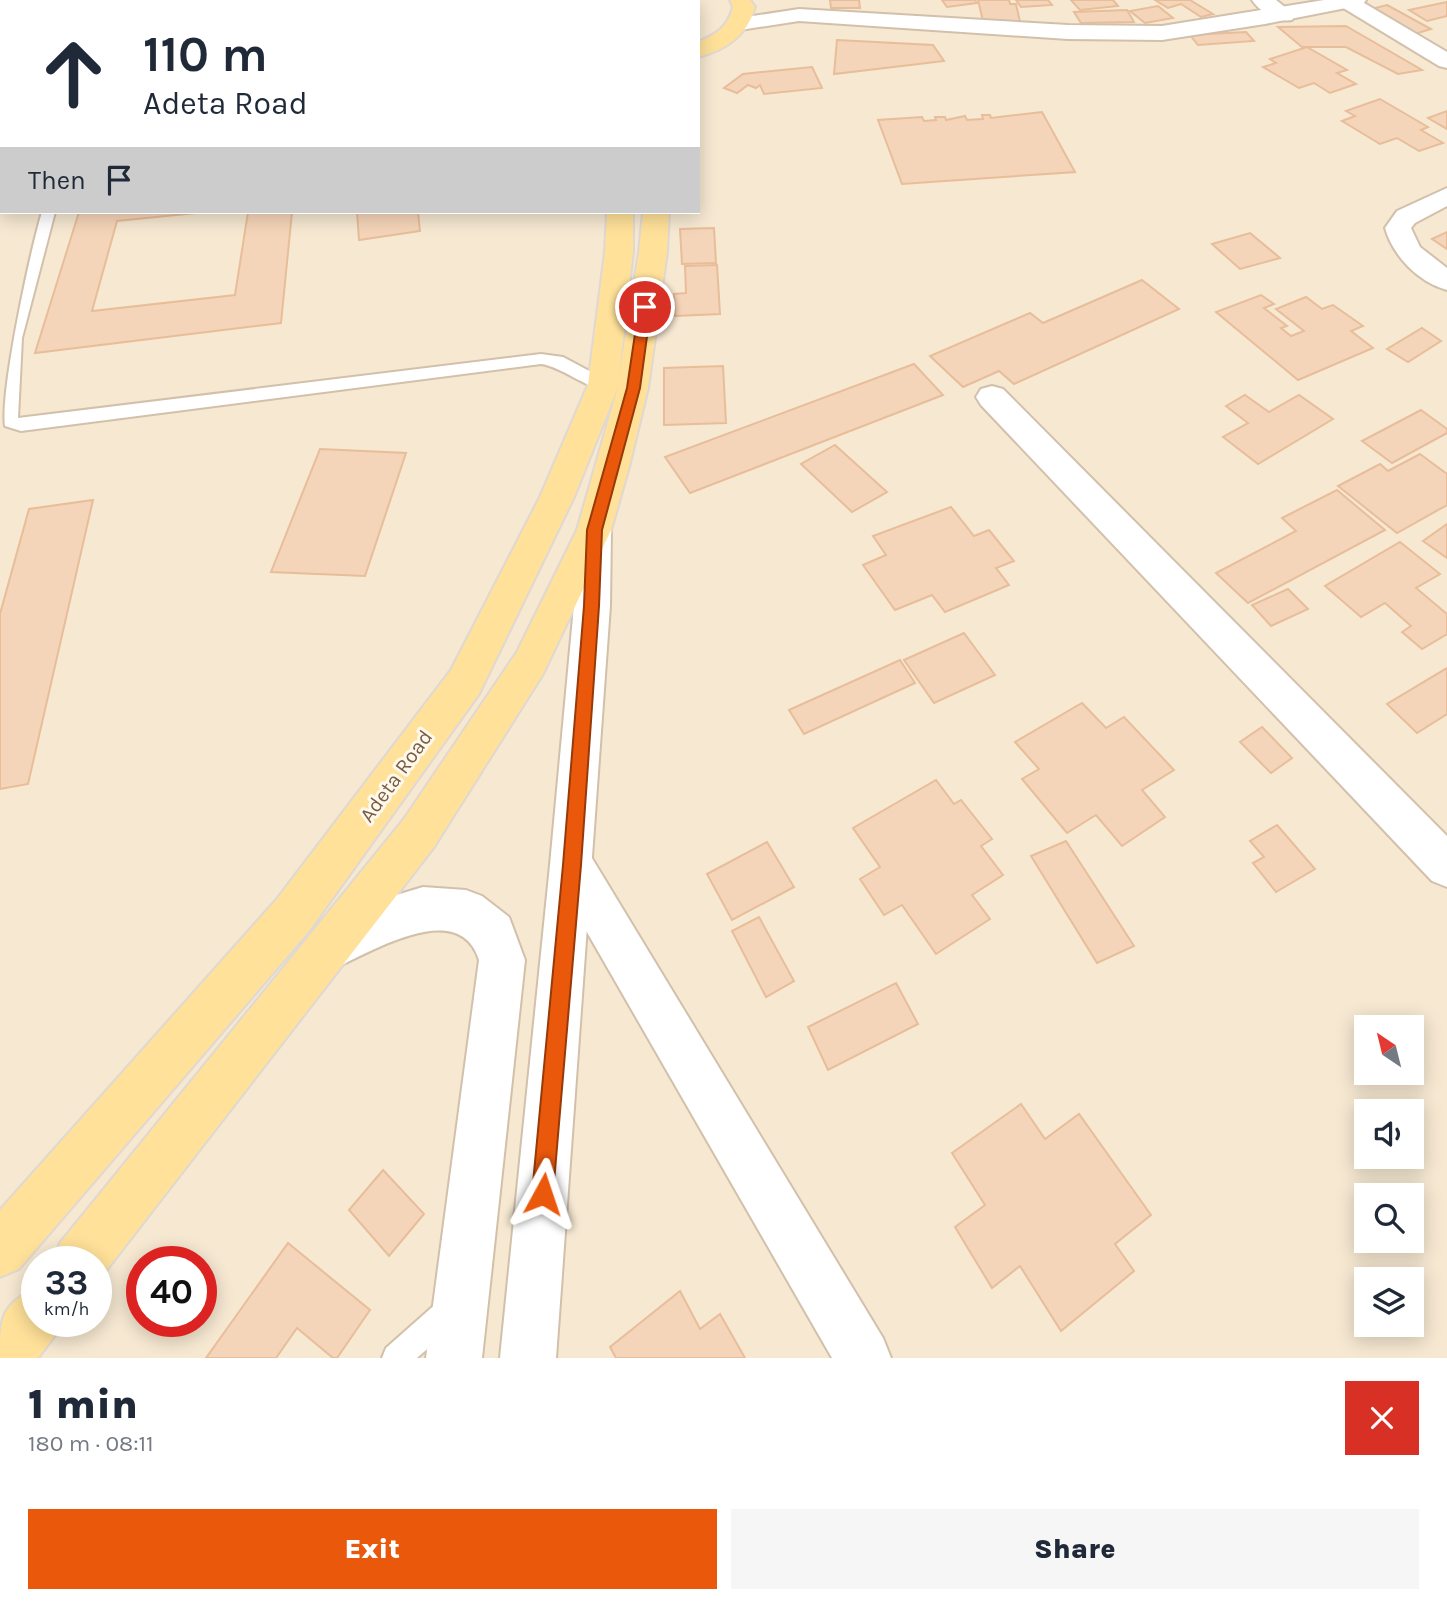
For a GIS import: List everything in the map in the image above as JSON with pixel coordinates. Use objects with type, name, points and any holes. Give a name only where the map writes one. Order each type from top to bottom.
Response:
[{"type":"main road","points":[[700,49],[722,41],[740,24],[744,7],[740,0]]},
{"type":"main road","name":"Adeta Road","points":[[0,1250],[293,915],[465,682],[557,497],[603,385],[619,253],[620,214]]},
{"type":"main road","points":[[92,1246],[419,833],[530,663],[594,530],[633,388],[653,252],[656,214]]},
{"type":"main road","points":[[2,1358],[21,1335]]},
{"type":"street","points":[[752,0],[799,15]]},
{"type":"street","points":[[1262,0],[1284,15]]},
{"type":"street","points":[[740,24],[799,15],[1068,32],[1161,33],[1284,15],[1352,1],[1447,61]]},
{"type":"street","points":[[1447,196],[1406,217],[1398,228],[1402,245],[1418,261],[1447,281]]},
{"type":"street","points":[[992,397],[1447,866]]},
{"type":"street","points":[[528,1358],[572,865],[592,606],[594,530]]},
{"type":"street","points":[[572,865],[863,1358]]},
{"type":"street","points":[[331,947],[380,922],[424,909],[466,912],[493,933],[502,960],[454,1358]]},
{"type":"lane","points":[[47,214],[7,339],[11,422],[21,425],[541,359],[558,361],[603,385]]},
{"type":"lane","points":[[396,1358],[461,1301]]},
{"type":"shaded area","points":[[700,0],[1447,0],[1447,1358],[0,1358],[0,214],[700,214]]},
{"type":"building","points":[[830,0],[859,0],[860,8],[831,8]]},
{"type":"building","points":[[942,0],[975,0],[977,3],[947,7]]},
{"type":"building","points":[[978,0],[1009,0],[1010,4],[1016,4],[1020,22],[983,21]]},
{"type":"building","points":[[1016,0],[1048,0],[1052,5],[1021,7]]},
{"type":"building","points":[[1071,0],[1113,0],[1118,6],[1080,10]]},
{"type":"building","points":[[1155,0],[1190,0],[1213,14],[1201,17],[1181,4],[1168,8]]},
{"type":"building","points":[[1447,2],[1447,16],[1427,21],[1409,10]]},
{"type":"building","points":[[1387,5],[1431,29],[1415,34],[1371,9]]},
{"type":"building","points":[[1158,6],[1173,18],[1145,23],[1130,11]]},
{"type":"building","points":[[1127,10],[1134,22],[1081,23],[1074,12]]},
{"type":"building","points":[[1346,26],[1422,70],[1398,74],[1346,47],[1302,47],[1278,27]]},
{"type":"building","points":[[1246,32],[1254,41],[1198,45],[1190,35]]},
{"type":"building","points":[[837,40],[933,45],[944,61],[834,74]]},
{"type":"building","points":[[1307,47],[1347,70],[1337,73],[1356,84],[1330,93],[1314,83],[1299,88],[1263,67],[1276,63],[1270,59]]},
{"type":"building","points":[[812,67],[822,88],[764,94],[760,85],[756,88],[748,85],[737,93],[724,88],[743,74]]},
{"type":"building","points":[[1380,99],[1428,127],[1421,130],[1443,143],[1419,151],[1397,138],[1380,144],[1342,121],[1355,116],[1346,111]]},
{"type":"building","points":[[1447,111],[1447,129],[1428,118]]},
{"type":"building","points":[[1042,112],[1075,172],[902,184],[878,120],[922,117],[924,121],[945,117],[946,120],[965,116],[967,120],[983,119],[982,115],[990,115],[991,118]]},
{"type":"building","points":[[78,214],[186,214],[117,221],[92,311],[235,295],[248,214],[292,214],[281,323],[35,353]]},
{"type":"building","points":[[357,214],[418,214],[420,231],[359,240]]},
{"type":"building","points":[[714,228],[716,263],[682,264],[680,229]]},
{"type":"building","points":[[1447,232],[1447,249],[1432,239]]},
{"type":"building","points":[[1250,233],[1280,258],[1240,269],[1212,244]]},
{"type":"building","points":[[717,265],[720,314],[675,316],[674,294],[686,293],[685,266]]},
{"type":"building","points":[[1142,280],[1179,309],[1014,384],[999,371],[963,387],[930,356],[1030,313],[1043,323]]},
{"type":"building","points":[[1261,295],[1274,304],[1264,308],[1287,326],[1281,328],[1291,336],[1304,331],[1276,309],[1306,297],[1322,309],[1333,305],[1363,326],[1351,331],[1373,348],[1298,380],[1216,312]]},
{"type":"building","points":[[1422,328],[1441,341],[1408,362],[1387,349]]},
{"type":"building","points":[[914,364],[943,395],[690,493],[665,457]]},
{"type":"building","points":[[723,366],[726,423],[664,425],[664,368]]},
{"type":"building","points":[[1245,395],[1269,412],[1299,395],[1333,419],[1258,464],[1223,437],[1248,423],[1226,406]]},
{"type":"building","points":[[1421,410],[1447,429],[1447,433],[1392,463],[1362,441]]},
{"type":"building","points":[[835,445],[887,492],[852,512],[801,464]]},
{"type":"building","points":[[320,449],[406,453],[365,576],[271,572]]},
{"type":"building","points":[[1420,454],[1447,474],[1447,505],[1397,533],[1338,486],[1380,464],[1388,471]]},
{"type":"building","points":[[1337,490],[1385,530],[1248,603],[1216,573],[1296,531],[1282,518]]},
{"type":"building","points":[[93,500],[28,784],[0,789],[0,614],[29,509]]},
{"type":"building","points":[[951,507],[974,536],[989,530],[1014,561],[996,568],[1009,585],[945,612],[932,595],[895,610],[863,565],[886,555],[873,536]]},
{"type":"building","points":[[1447,524],[1447,558],[1423,541]]},
{"type":"building","points":[[1400,542],[1440,574],[1416,588],[1447,614],[1447,634],[1422,649],[1402,632],[1411,626],[1385,603],[1361,617],[1325,586]]},
{"type":"building","points":[[1288,589],[1308,609],[1271,626],[1252,605]]},
{"type":"building","points":[[964,633],[995,675],[934,703],[904,660]]},
{"type":"building","points":[[900,660],[915,683],[804,734],[789,710]]},
{"type":"building","points":[[1447,668],[1447,714],[1417,733],[1387,704]]},
{"type":"building","points":[[1082,703],[1106,728],[1124,717],[1174,770],[1142,790],[1165,817],[1122,846],[1096,815],[1067,833],[1022,779],[1039,769],[1015,742]]},
{"type":"building","points":[[1262,727],[1292,758],[1271,773],[1240,742]]},
{"type":"building","points":[[936,780],[954,804],[961,800],[992,839],[981,846],[1003,875],[972,895],[990,919],[936,954],[902,905],[884,915],[860,879],[880,867],[853,828]]},
{"type":"building","points":[[1277,825],[1315,869],[1276,892],[1253,863],[1264,857],[1250,841]]},
{"type":"building","points":[[1066,841],[1134,946],[1097,963],[1031,856]]},
{"type":"building","points":[[767,842],[794,887],[732,920],[707,874]]},
{"type":"building","points":[[759,917],[794,981],[766,997],[732,931]]},
{"type":"building","points":[[896,983],[918,1024],[828,1070],[808,1027]]},
{"type":"building","points":[[1021,1104],[1045,1139],[1079,1114],[1151,1215],[1115,1244],[1134,1271],[1061,1331],[1020,1266],[992,1288],[955,1227],[985,1205],[952,1153]]},
{"type":"building","points":[[383,1170],[424,1214],[389,1256],[349,1210]]},
{"type":"building","points":[[288,1243],[370,1310],[337,1358],[333,1358],[297,1328],[276,1358],[206,1358]]},
{"type":"building","points":[[680,1291],[700,1329],[720,1314],[745,1358],[616,1358],[610,1347]]},
{"type":"route","points":[[543,1194],[592,606],[594,530],[633,388],[645,307]]}]
